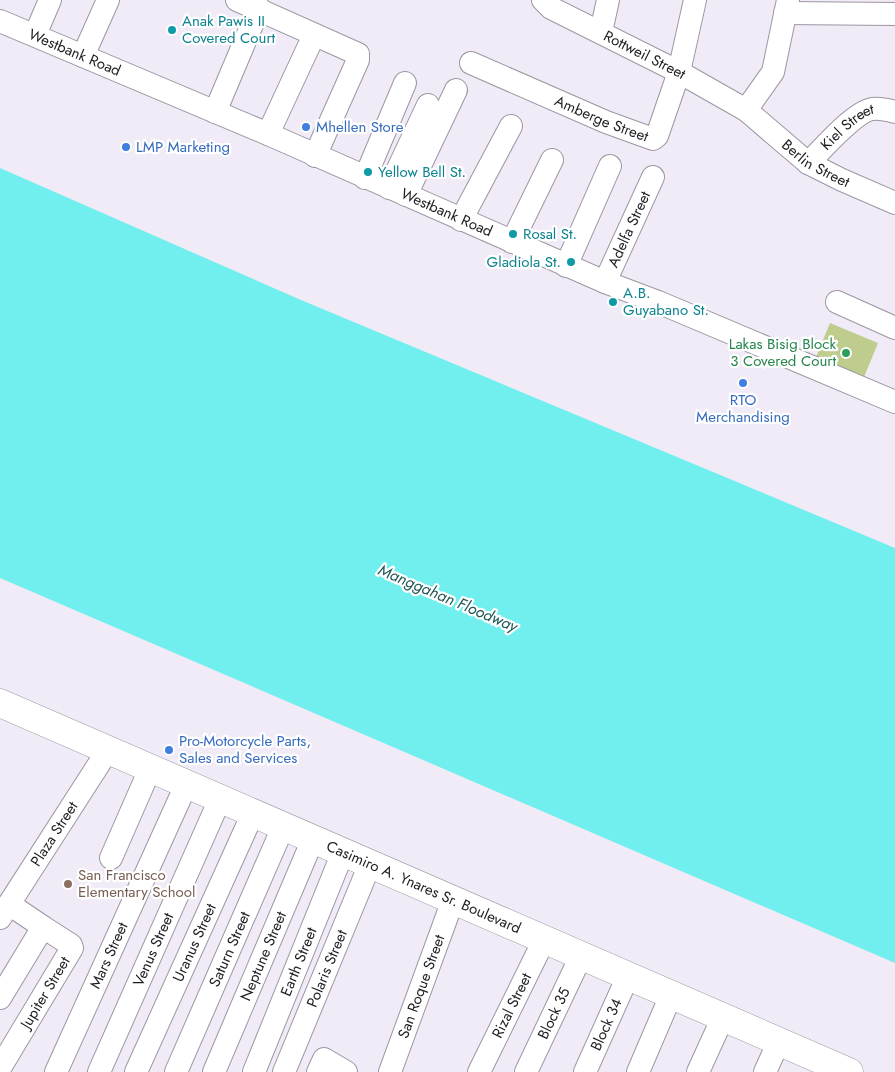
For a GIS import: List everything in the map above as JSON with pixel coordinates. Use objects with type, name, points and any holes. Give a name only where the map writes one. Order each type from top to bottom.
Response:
[{"type":"main road","name":"Casimiro A. Ynares Sr. Boulevard","points":[[0,703],[779,1041],[839,1070]]},
{"type":"street","points":[[35,36],[50,0]]},
{"type":"street","points":[[83,56],[108,0]]},
{"type":"street","points":[[237,0],[259,8],[358,54],[358,60],[315,156]]},
{"type":"street","name":"Rottweil Street","points":[[543,0],[551,8],[679,72],[746,110]]},
{"type":"street","points":[[601,32],[608,0]]},
{"type":"street","name":"Amberge Street","points":[[471,64],[606,122],[653,139],[656,136],[679,72],[695,0]]},
{"type":"street","points":[[746,110],[773,72],[787,7],[895,14]]},
{"type":"street","points":[[215,112],[259,8]]},
{"type":"street","name":"Westbank Road","points":[[0,21],[268,134],[566,266],[667,306],[895,402]]},
{"type":"street","points":[[268,134],[314,35]]},
{"type":"street","points":[[366,178],[405,83]]},
{"type":"street","points":[[398,192],[456,90]]},
{"type":"street","points":[[398,192],[428,105]]},
{"type":"street","name":"Kiel Street","points":[[808,163],[857,115],[871,109],[895,112]]},
{"type":"street","name":"Berlin Street","points":[[746,110],[808,163],[895,203]]},
{"type":"street","points":[[461,220],[511,126]]},
{"type":"street","points":[[512,242],[552,160]]},
{"type":"street","points":[[566,266],[610,166]]},
{"type":"street","name":"Adelfa Street","points":[[605,282],[653,177]]},
{"type":"street","points":[[837,302],[895,328]]},
{"type":"street","name":"Plaza Street","points":[[4,911],[108,750]]},
{"type":"street","points":[[111,858],[150,769]]},
{"type":"street","name":"Mars Street","points":[[56,1072],[186,784]]},
{"type":"street","name":"Venus Street","points":[[99,1072],[220,799]]},
{"type":"street","name":"Uranus Street","points":[[136,1072],[253,813]]},
{"type":"street","name":"Saturn Street","points":[[176,1072],[283,826]]},
{"type":"street","name":"Neptune Street","points":[[214,1072],[312,839]]},
{"type":"street","name":"Earth Street","points":[[254,1072],[343,852]]},
{"type":"street","name":"Polaris Street","points":[[284,1072],[370,864]]},
{"type":"street","name":"San Roque Street","points":[[390,1072],[453,900]]},
{"type":"street","points":[[0,998],[44,927],[4,911]]},
{"type":"street","name":"Jupiter Street","points":[[1,1070],[72,948],[71,945],[44,927]]},
{"type":"street","name":"Rizal Street","points":[[479,1072],[544,940]]},
{"type":"street","name":"Block 35","points":[[526,1072],[581,956]]},
{"type":"street","name":"Block 34","points":[[585,1072],[628,976]]},
{"type":"street","points":[[638,1072],[671,995]]},
{"type":"street","points":[[698,1072],[722,1017]]},
{"type":"street","points":[[765,1072],[779,1041]]},
{"type":"street","points":[[318,1072],[324,1059],[346,1072]]},
{"type":"green space","name":"Lakas Bisig Block 3 Covered Court","points":[[830,323],[878,343],[862,382],[814,362]]},
{"type":"water","name":"Manggahan Floodway","points":[[0,168],[301,300],[895,548],[895,963],[0,578]]},
{"type":"place","name":"Anak Pawis II Covered Court","points":[[172,30]]},
{"type":"place","name":"Mhellen Store","points":[[306,127]]},
{"type":"place","name":"LMP Marketing","points":[[126,147]]},
{"type":"place","name":"Yellow Bell St.","points":[[368,172]]},
{"type":"place","name":"Rosal St.","points":[[513,234]]},
{"type":"place","name":"Gladiola St.","points":[[571,262]]},
{"type":"place","name":"A.B. Guyabano St.","points":[[613,302]]},
{"type":"place","name":"Lakas Bisig Block 3 Covered Court","points":[[846,353]]},
{"type":"place","name":"RTO Merchandising","points":[[743,383]]},
{"type":"place","name":"Pro-Motorcycle Parts, Sales and Services","points":[[169,750]]},
{"type":"place","name":"San Francisco Elementary School","points":[[68,884]]}]
